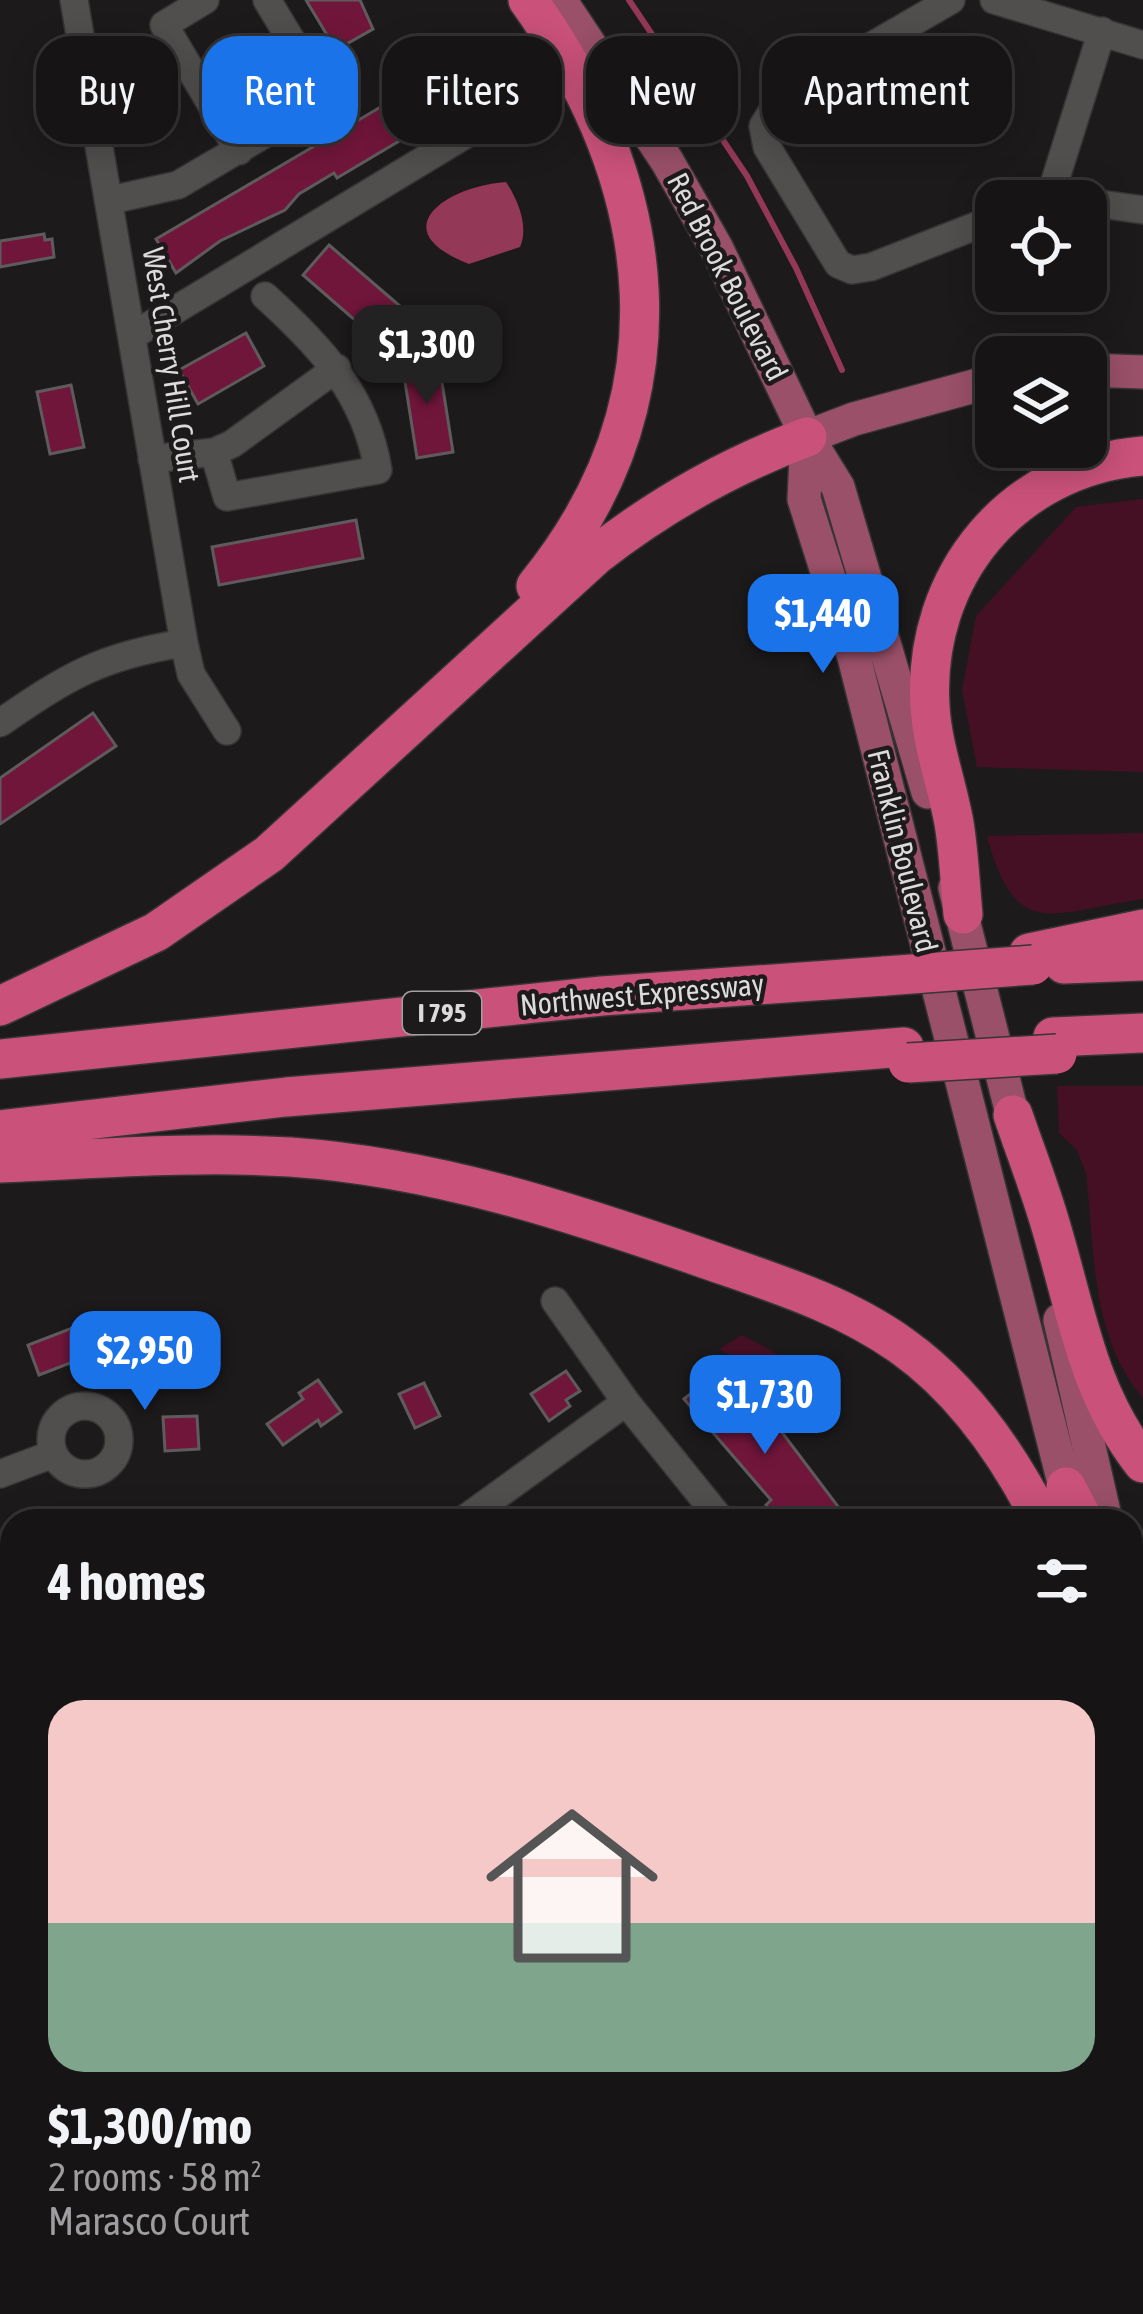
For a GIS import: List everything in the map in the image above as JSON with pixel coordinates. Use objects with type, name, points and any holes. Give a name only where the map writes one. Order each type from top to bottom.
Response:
[{"type":"highway","points":[[436,701],[518,608],[574,533],[611,458],[634,370],[638,268],[621,175],[583,83],[528,0]]},
{"type":"highway","points":[[0,1006],[100,962],[214,894],[310,819],[638,522],[724,471],[807,437]]},
{"type":"highway","points":[[963,914],[954,827],[930,711],[929,673],[940,610],[970,552],[1018,500],[1081,468],[1143,456]]},
{"type":"highway","points":[[1031,959],[1143,928]]},
{"type":"highway","name":"Northwest Expressway","points":[[0,1059],[602,996],[949,971],[1031,959],[1143,961]]},
{"type":"highway","points":[[0,1130],[286,1097],[1055,1046],[1143,1034]]},
{"type":"highway","points":[[1055,1046],[1143,1054]]},
{"type":"highway","points":[[1013,1115],[1052,1229],[1100,1398],[1143,1463]]},
{"type":"highway","points":[[0,1163],[206,1156],[365,1164],[490,1189],[631,1232],[806,1294],[902,1346],[981,1422],[1035,1509]]},
{"type":"main road","name":"Red Brook Boulevard","points":[[560,0],[667,161],[717,249],[807,437]]},
{"type":"main road","points":[[1107,371],[1143,372]]},
{"type":"main road","points":[[807,437],[854,418],[975,386]]},
{"type":"main road","name":"Franklin Boulevard","points":[[807,437],[838,487],[873,594],[963,914],[1103,1509]]},
{"type":"main road","name":"Franklin Boulevard","points":[[807,437],[804,500],[854,657],[1074,1509]]},
{"type":"street","name":"West Cherry Hill Court","points":[[74,0],[184,643],[191,674],[227,731]]},
{"type":"street","points":[[205,0],[164,25],[239,151]]},
{"type":"street","points":[[111,200],[178,185],[326,98],[267,0]]},
{"type":"street","points":[[951,0],[780,99],[763,126],[767,147],[838,264],[852,270],[872,267],[975,226]]},
{"type":"street","points":[[994,0],[1143,45]]},
{"type":"street","points":[[1051,180],[1102,31]]},
{"type":"street","points":[[132,336],[450,144]]},
{"type":"street","points":[[1107,205],[1143,210]]},
{"type":"street","points":[[214,452],[227,497],[378,470],[366,422],[337,368],[265,296]]},
{"type":"street","points":[[152,459],[214,452],[256,429],[337,368]]},
{"type":"street","points":[[0,723],[65,678],[100,661],[184,643]]},
{"type":"street","points":[[555,1301],[626,1402],[712,1509]]},
{"type":"street","points":[[479,1509],[626,1402]]},
{"type":"street","points":[[0,1474],[53,1454]]},
{"type":"shaded area","points":[[506,182],[521,214],[520,247],[469,264],[443,251],[429,237],[426,224],[445,201],[484,185]]},
{"type":"shaded area","points":[[1143,499],[1143,772],[977,767],[962,690],[976,616],[1076,507]]},
{"type":"shaded area","points":[[1143,833],[1143,899],[1061,913],[1025,906],[1011,893],[987,836]]},
{"type":"shaded area","points":[[1057,1086],[1143,1086],[1143,1398],[1113,1348],[1104,1320],[1086,1173],[1077,1150],[1059,1133]]},
{"type":"shaded area","points":[[742,1335],[833,1384],[821,1405],[719,1349]]},
{"type":"building","points":[[306,0],[360,0],[373,29],[358,38],[328,36]]},
{"type":"building","points":[[382,106],[382,144],[394,144],[337,178],[334,173],[299,194],[285,210],[220,241],[176,273],[156,239],[318,144],[358,144],[358,120]]},
{"type":"building","points":[[44,234],[45,240],[52,239],[54,257],[0,267],[0,241]]},
{"type":"building","points":[[329,245],[415,319],[388,349],[303,275]]},
{"type":"building","points":[[246,333],[264,366],[198,404],[179,370]]},
{"type":"building","points":[[438,357],[453,452],[417,458],[402,363]]},
{"type":"building","points":[[71,385],[84,447],[50,454],[37,392]]},
{"type":"building","points":[[356,520],[363,558],[219,585],[212,547]]},
{"type":"building","points":[[93,713],[116,746],[0,824],[0,778]]},
{"type":"building","points":[[75,1327],[86,1357],[39,1375],[28,1345]]},
{"type":"building","points":[[129,1332],[168,1356],[153,1380],[115,1357]]},
{"type":"building","points":[[566,1371],[580,1391],[566,1400],[570,1406],[549,1421],[531,1394]]},
{"type":"building","points":[[714,1375],[749,1419],[760,1410],[775,1423],[840,1509],[769,1509],[766,1505],[771,1500],[684,1399]]},
{"type":"building","points":[[318,1380],[341,1412],[321,1426],[318,1420],[283,1445],[267,1424],[303,1399],[299,1393]]},
{"type":"building","points":[[424,1383],[440,1416],[415,1428],[399,1394]]},
{"type":"building","points":[[197,1416],[199,1449],[165,1451],[163,1417]]},
{"type":"waterway","points":[[629,0],[747,176],[842,370]]}]
